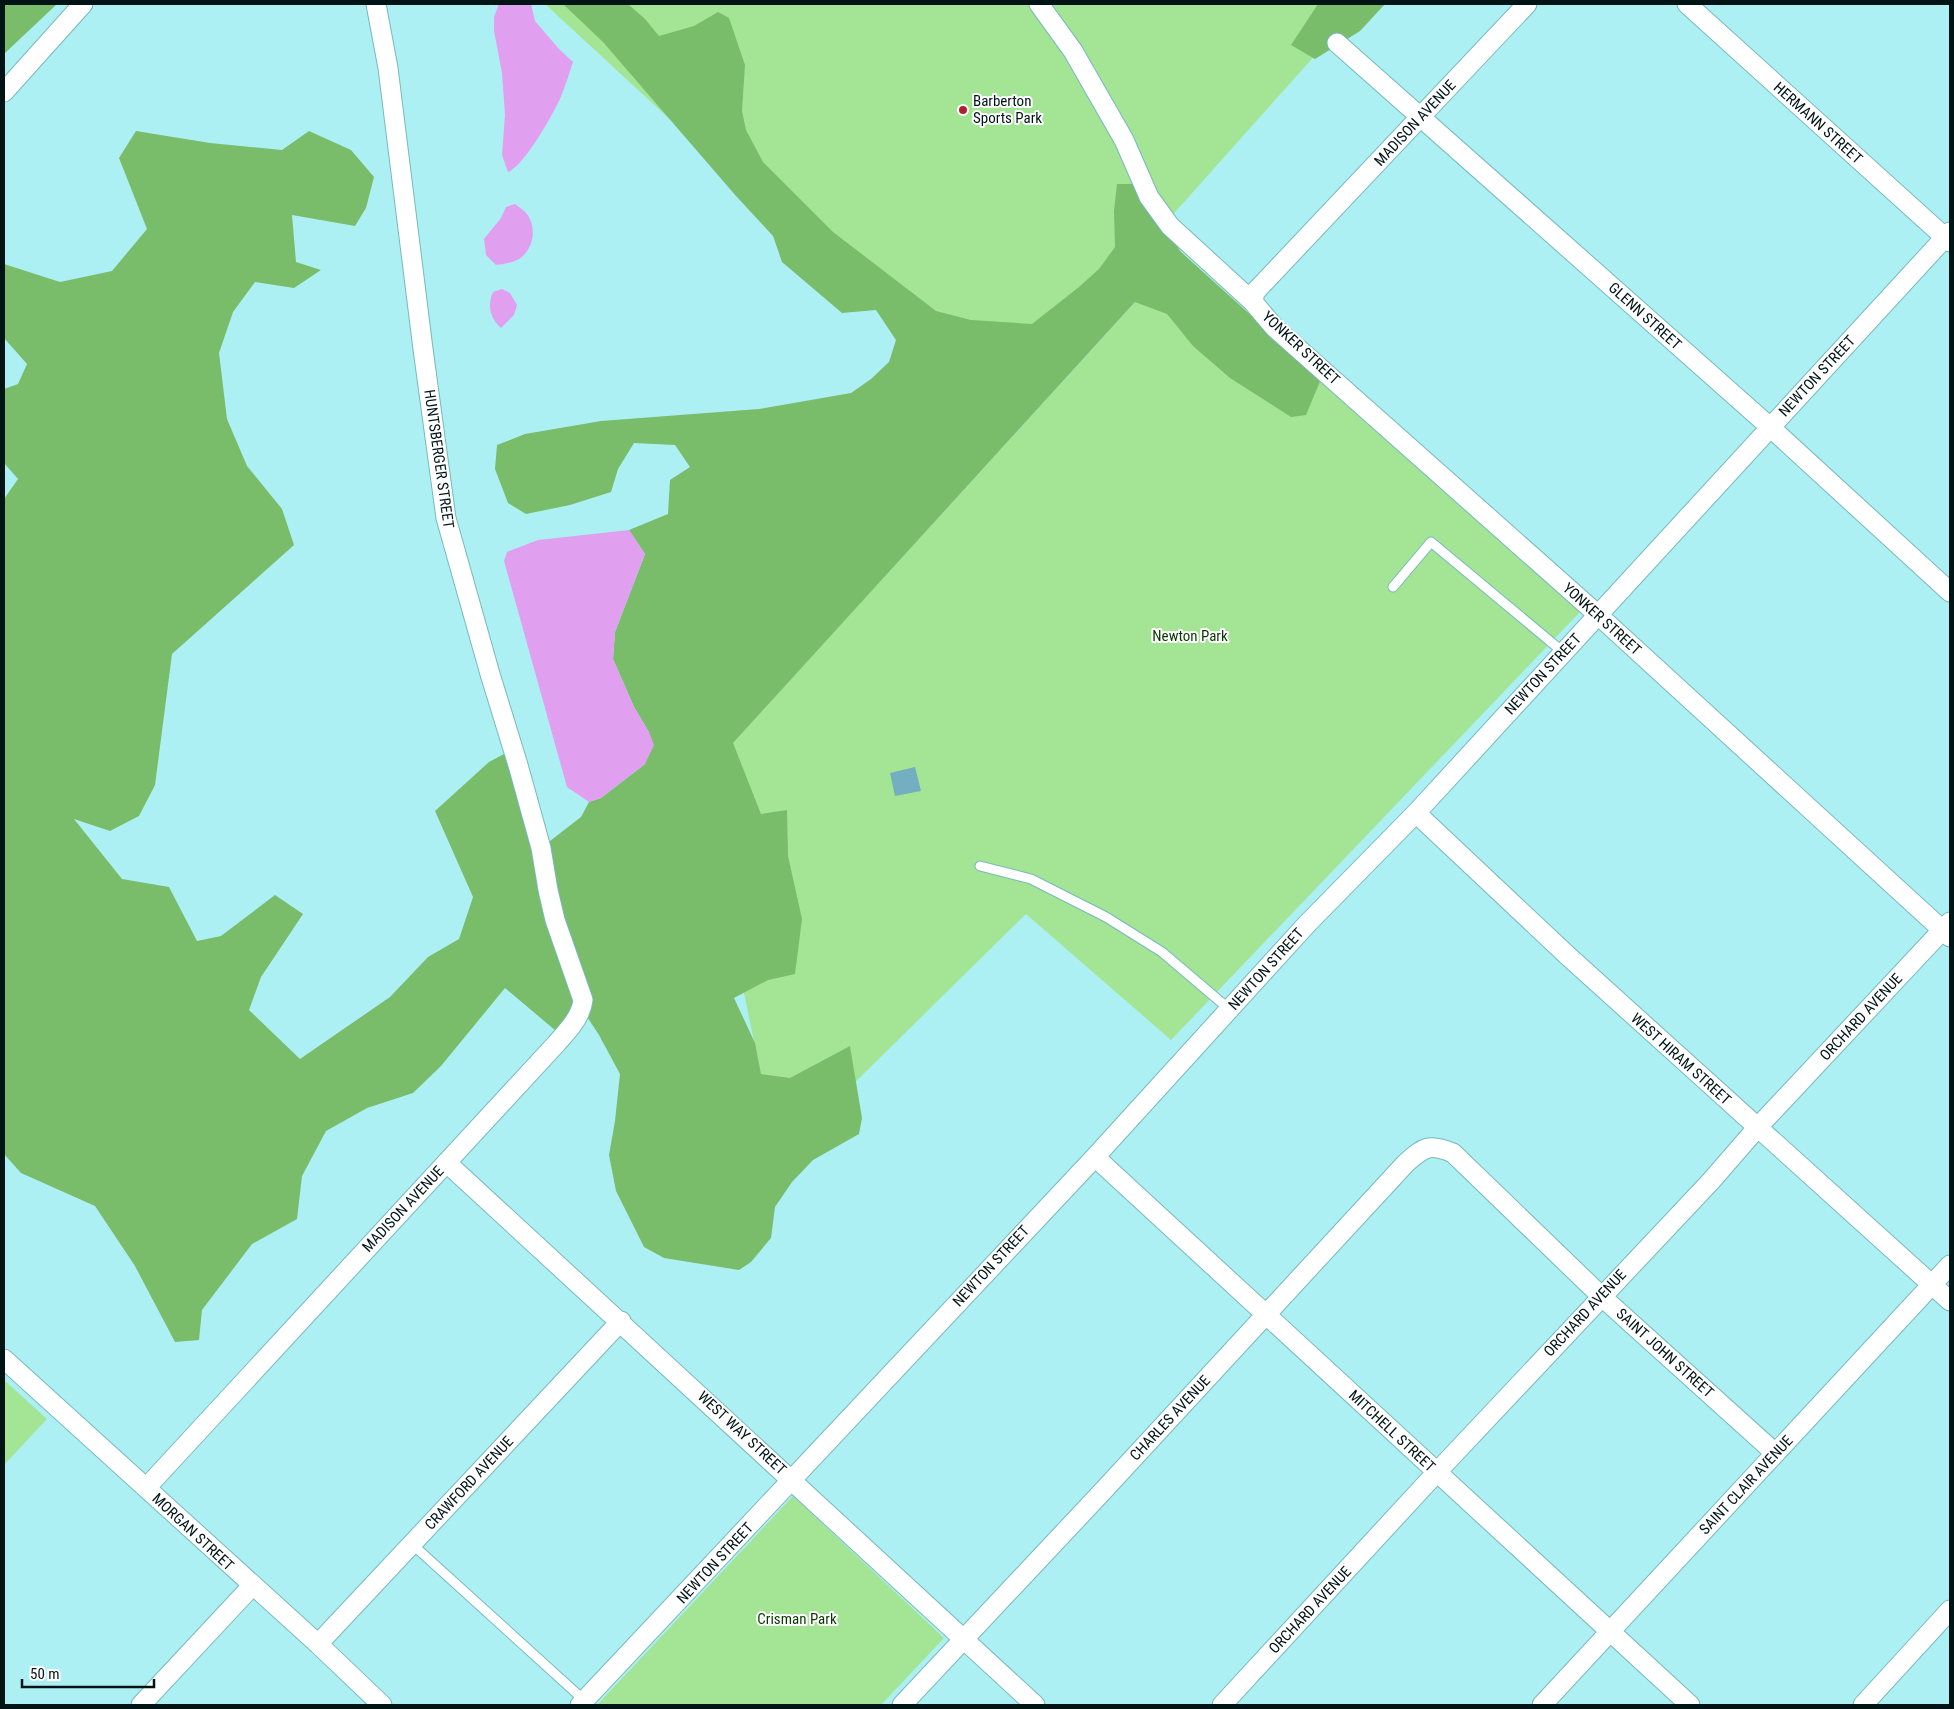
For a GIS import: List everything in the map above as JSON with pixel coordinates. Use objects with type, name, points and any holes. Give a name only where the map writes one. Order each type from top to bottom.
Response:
[{"type":"street","points":[[4,92],[83,4]]},
{"type":"street","name":"HUNTSBERGER STREET","points":[[376,4],[388,68],[446,518],[541,848],[551,904]]},
{"type":"street","name":"YONKER STREET","points":[[1039,4],[1078,59],[1124,140],[1149,197],[1170,226],[1253,302],[1275,328],[1598,614],[1948,930]]},
{"type":"street","name":"MADISON AVENUE","points":[[1303,242],[1527,4]]},
{"type":"street","name":"HERMANN STREET","points":[[1687,4],[1949,237]]},
{"type":"street","name":"GLENN STREET","points":[[1337,43],[1770,427],[1950,592]]},
{"type":"street","name":"NEWTON STREET","points":[[582,1703],[1095,1157],[1307,924],[1416,813],[1770,427],[1949,237]]},
{"type":"street","name":"YONKER STREET","points":[[1253,302],[1255,292],[1303,242]]},
{"type":"street","name":"WEST HIRAM STREET","points":[[1416,813],[1568,956],[1950,1301]]},
{"type":"street","name":"MADISON AVENUE","points":[[146,1488],[447,1163],[556,1044],[576,1019],[582,1008],[582,1000],[551,904]]},
{"type":"street","name":"ORCHARD AVENUE","points":[[1222,1705],[1437,1472],[1711,1181],[1757,1128],[1948,930]]},
{"type":"street","name":"CHARLES AVENUE","points":[[902,1705],[1413,1157],[1420,1150],[1428,1147],[1439,1147],[1446,1150]]},
{"type":"street","name":"SAINT JOHN STREET","points":[[1446,1150],[1453,1153],[1602,1296],[1775,1453]]},
{"type":"street","name":"MITCHELL STREET","points":[[1095,1157],[1690,1705]]},
{"type":"street","name":"WEST WAY STREET","points":[[447,1163],[621,1321],[1035,1705]]},
{"type":"street","name":"SAINT CLAIR AVENUE","points":[[1542,1705],[1950,1265]]},
{"type":"street","name":"CRAWFORD AVENUE","points":[[318,1644],[621,1321]]},
{"type":"street","name":"MORGAN STREET","points":[[4,1359],[318,1644],[382,1705]]},
{"type":"street","points":[[141,1705],[252,1586]]},
{"type":"street","points":[[1863,1705],[1950,1610]]},
{"type":"lane","points":[[1393,587],[1431,542],[1563,652]]},
{"type":"lane","points":[[980,866],[1031,879],[1106,916],[1162,952],[1229,1009]]},
{"type":"lane","points":[[412,1544],[582,1703]]},
{"type":"green space","points":[[4,4],[57,4],[4,54]]},
{"type":"green space","name":"Barberton Sports Park","points":[[545,4],[1361,4],[992,417]]},
{"type":"green space","points":[[563,4],[628,4],[645,19],[659,36],[694,26],[718,12],[729,18],[745,65],[742,111],[746,130],[763,162],[833,232],[936,311],[971,320],[1032,324],[1099,269],[1115,247],[1114,211],[1117,184],[1135,184],[1181,252],[1321,379],[1306,415],[1291,417],[1230,378],[1193,346],[1167,314],[1135,302],[733,743],[761,814],[787,810],[788,856],[802,919],[795,974],[768,980],[734,998],[755,1043],[761,1074],[790,1078],[850,1046],[862,1118],[859,1134],[813,1160],[792,1182],[775,1207],[771,1238],[751,1262],[739,1270],[664,1258],[644,1247],[616,1191],[609,1155],[620,1074],[599,1035],[582,1009],[562,1036],[505,988],[441,1066],[413,1093],[367,1108],[326,1131],[302,1176],[297,1219],[252,1244],[202,1310],[199,1340],[175,1342],[135,1266],[95,1206],[21,1173],[4,1154],[4,499],[18,479],[4,463],[4,389],[18,384],[27,364],[4,338],[4,264],[60,282],[112,271],[147,229],[119,158],[136,131],[210,143],[282,150],[309,131],[351,150],[374,177],[366,208],[355,226],[292,215],[296,262],[321,270],[294,288],[255,282],[233,312],[219,353],[227,419],[247,466],[282,509],[294,545],[172,654],[155,785],[139,816],[110,831],[74,819],[122,879],[169,887],[197,941],[221,936],[275,895],[303,914],[261,977],[249,1010],[300,1059],[390,997],[428,957],[459,939],[473,897],[435,811],[489,762],[513,749],[541,848],[581,817],[589,802],[601,798],[645,764],[649,732],[634,707],[613,659],[615,632],[645,554],[629,530],[668,514],[670,480],[690,467],[675,445],[634,443],[618,469],[611,492],[570,505],[526,514],[508,503],[495,469],[497,445],[525,434],[601,421],[759,409],[851,393],[871,379],[889,362],[896,340],[876,310],[842,313],[782,262],[773,236],[603,42]]},
{"type":"green space","points":[[1318,4],[1385,4],[1360,31],[1315,59],[1291,45]]},
{"type":"green space","name":"Newton Park","points":[[1181,252],[1580,612],[1171,1040],[1026,914],[778,1158],[700,779]]},
{"type":"green space","points":[[4,1380],[47,1419],[4,1465]]},
{"type":"green space","name":"Crisman Park","points":[[793,1496],[944,1638],[881,1705],[597,1705]]},
{"type":"shaded area","points":[[499,4],[531,4],[535,21],[573,62],[560,99],[544,128],[522,160],[508,172],[502,155],[505,115],[502,73],[494,31],[494,17]]},
{"type":"shaded area","points":[[515,204],[526,213],[530,220],[533,232],[531,244],[519,259],[496,265],[486,255],[484,239],[501,218],[506,207]]},
{"type":"shaded area","points":[[502,289],[510,293],[517,305],[514,315],[501,328],[492,316],[490,302],[493,292]]},
{"type":"shaded area","points":[[629,530],[645,554],[615,632],[613,659],[634,707],[649,732],[654,745],[645,764],[601,798],[589,802],[567,787],[504,561],[507,552],[538,540]]},
{"type":"building","points":[[915,767],[921,791],[895,796],[890,773]]},
{"type":"place","name":"Barberton Sports Park","points":[[963,110]]}]
